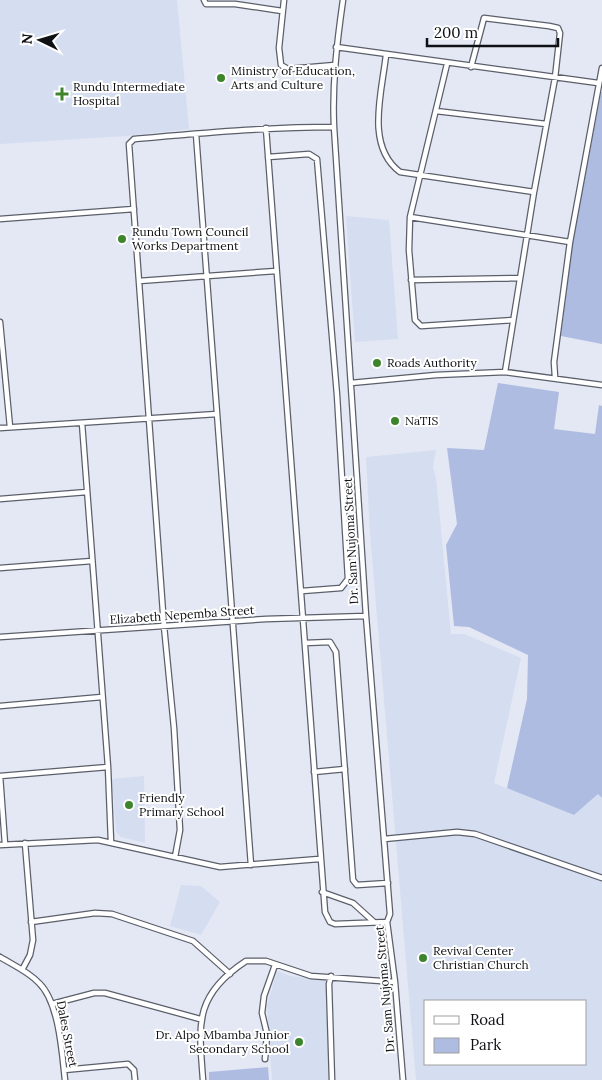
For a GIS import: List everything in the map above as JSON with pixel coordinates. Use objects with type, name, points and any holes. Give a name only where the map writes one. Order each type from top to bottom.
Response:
[{"type":"street","points":[[204,0],[206,4],[211,5],[235,4],[282,12]]},
{"type":"street","points":[[284,0],[279,48],[281,65],[284,68],[335,65]]},
{"type":"street","name":"Dr. Sam Nujoma Street","points":[[343,0],[336,47],[334,127],[366,616],[388,882],[390,914],[387,922],[395,982],[403,1080]]},
{"type":"street","points":[[471,67],[482,19],[486,17],[558,28],[560,33],[555,78],[534,192],[505,372]]},
{"type":"street","points":[[336,47],[447,64],[598,83]]},
{"type":"street","points":[[386,55],[379,124],[381,147],[392,166],[400,172],[534,192]]},
{"type":"street","points":[[447,64],[410,217],[411,280],[415,320],[421,326],[513,320]]},
{"type":"street","points":[[554,377],[555,353],[570,242],[602,68]]},
{"type":"street","points":[[436,111],[546,124]]},
{"type":"street","points":[[175,858],[180,830],[174,728],[164,626],[129,144],[131,141],[266,128],[334,127]]},
{"type":"street","points":[[266,128],[302,591],[324,912],[330,922],[340,925],[387,922]]},
{"type":"street","points":[[196,134],[252,865]]},
{"type":"street","points":[[268,157],[309,154],[317,159],[336,395],[348,579],[341,588],[302,591]]},
{"type":"street","points":[[0,219],[134,209]]},
{"type":"street","points":[[410,217],[570,242]]},
{"type":"street","points":[[140,281],[276,271]]},
{"type":"street","points":[[411,280],[520,278]]},
{"type":"street","points":[[0,322],[1,360],[10,427]]},
{"type":"street","points":[[351,383],[436,375],[505,372],[554,377],[602,385]]},
{"type":"street","points":[[0,428],[217,414]]},
{"type":"street","points":[[82,422],[108,767],[111,842]]},
{"type":"street","points":[[0,498],[87,492]]},
{"type":"street","points":[[0,568],[92,561]]},
{"type":"street","name":"Elizabeth Nepemba Street","points":[[0,637],[233,621],[366,616]]},
{"type":"street","points":[[305,643],[326,642],[335,647],[353,880],[357,885],[388,882]]},
{"type":"street","points":[[0,706],[102,697]]},
{"type":"street","points":[[108,767],[0,776],[3,844],[85,839],[111,842],[210,866],[252,865],[319,859]]},
{"type":"street","points":[[314,772],[345,769]]},
{"type":"street","points":[[384,838],[458,832],[475,834],[602,878]]},
{"type":"street","points":[[22,970],[32,948],[25,843]]},
{"type":"street","points":[[322,892],[353,903],[374,922]]},
{"type":"street","points":[[31,922],[95,913],[112,914],[193,941],[230,974]]},
{"type":"street","name":"Dales Street","points":[[0,957],[39,983],[52,1004],[65,1080]]},
{"type":"street","points":[[203,1080],[200,1019],[210,996],[230,974],[246,962],[254,960],[302,974],[395,982]]},
{"type":"street","points":[[265,1059],[267,1034],[262,1013],[264,996],[275,965]]},
{"type":"street","points":[[331,976],[329,984],[332,1080]]},
{"type":"street","points":[[52,1004],[94,993],[105,993],[200,1019]]},
{"type":"street","points":[[64,1070],[128,1064],[134,1070],[135,1080]]},
{"type":"shaded area","name":"Rundu Intermediate Hospital","points":[[0,0],[177,0],[189,129],[126,136],[0,144]]},
{"type":"shaded area","points":[[346,216],[389,220],[398,339],[355,342]]},
{"type":"shaded area","points":[[436,450],[433,467],[436,478],[451,634],[464,634],[521,658],[494,783],[574,815],[598,794],[602,798],[602,1080],[416,1080],[370,533],[366,457]]},
{"type":"shaded area","name":"Friendly Primary School","points":[[144,776],[145,843],[121,837],[116,832],[112,779]]},
{"type":"shaded area","points":[[181,885],[201,886],[220,902],[201,935],[170,926]]},
{"type":"shaded area","name":"Dr. Alpo Mbamba Junior Secondary School","points":[[277,971],[290,976],[326,980],[330,1080],[272,1080],[267,1005]]},
{"type":"green space","points":[[601,92],[602,344],[561,336],[573,241]]},
{"type":"green space","points":[[498,383],[559,392],[554,429],[595,434],[599,405],[602,406],[602,798],[598,794],[574,815],[507,788],[527,699],[528,655],[469,627],[454,626],[446,545],[457,524],[447,448],[484,450]]},
{"type":"green space","points":[[268,1067],[269,1080],[209,1080],[209,1072]]},
{"type":"place","name":"Ministry of Education, Arts and Culture","points":[[221,78]]},
{"type":"place","name":"Rundu Intermediate Hospital","points":[[62,94]]},
{"type":"place","name":"Rundu Town Council Works Department","points":[[122,239]]},
{"type":"place","name":"Roads Authority","points":[[377,363]]},
{"type":"place","name":"NaTIS","points":[[395,421]]},
{"type":"place","name":"Friendly Primary School","points":[[129,805]]},
{"type":"place","name":"Revival Center Christian Church","points":[[423,958]]},
{"type":"place","name":"Dr. Alpo Mbamba Junior Secondary School","points":[[299,1042]]}]
